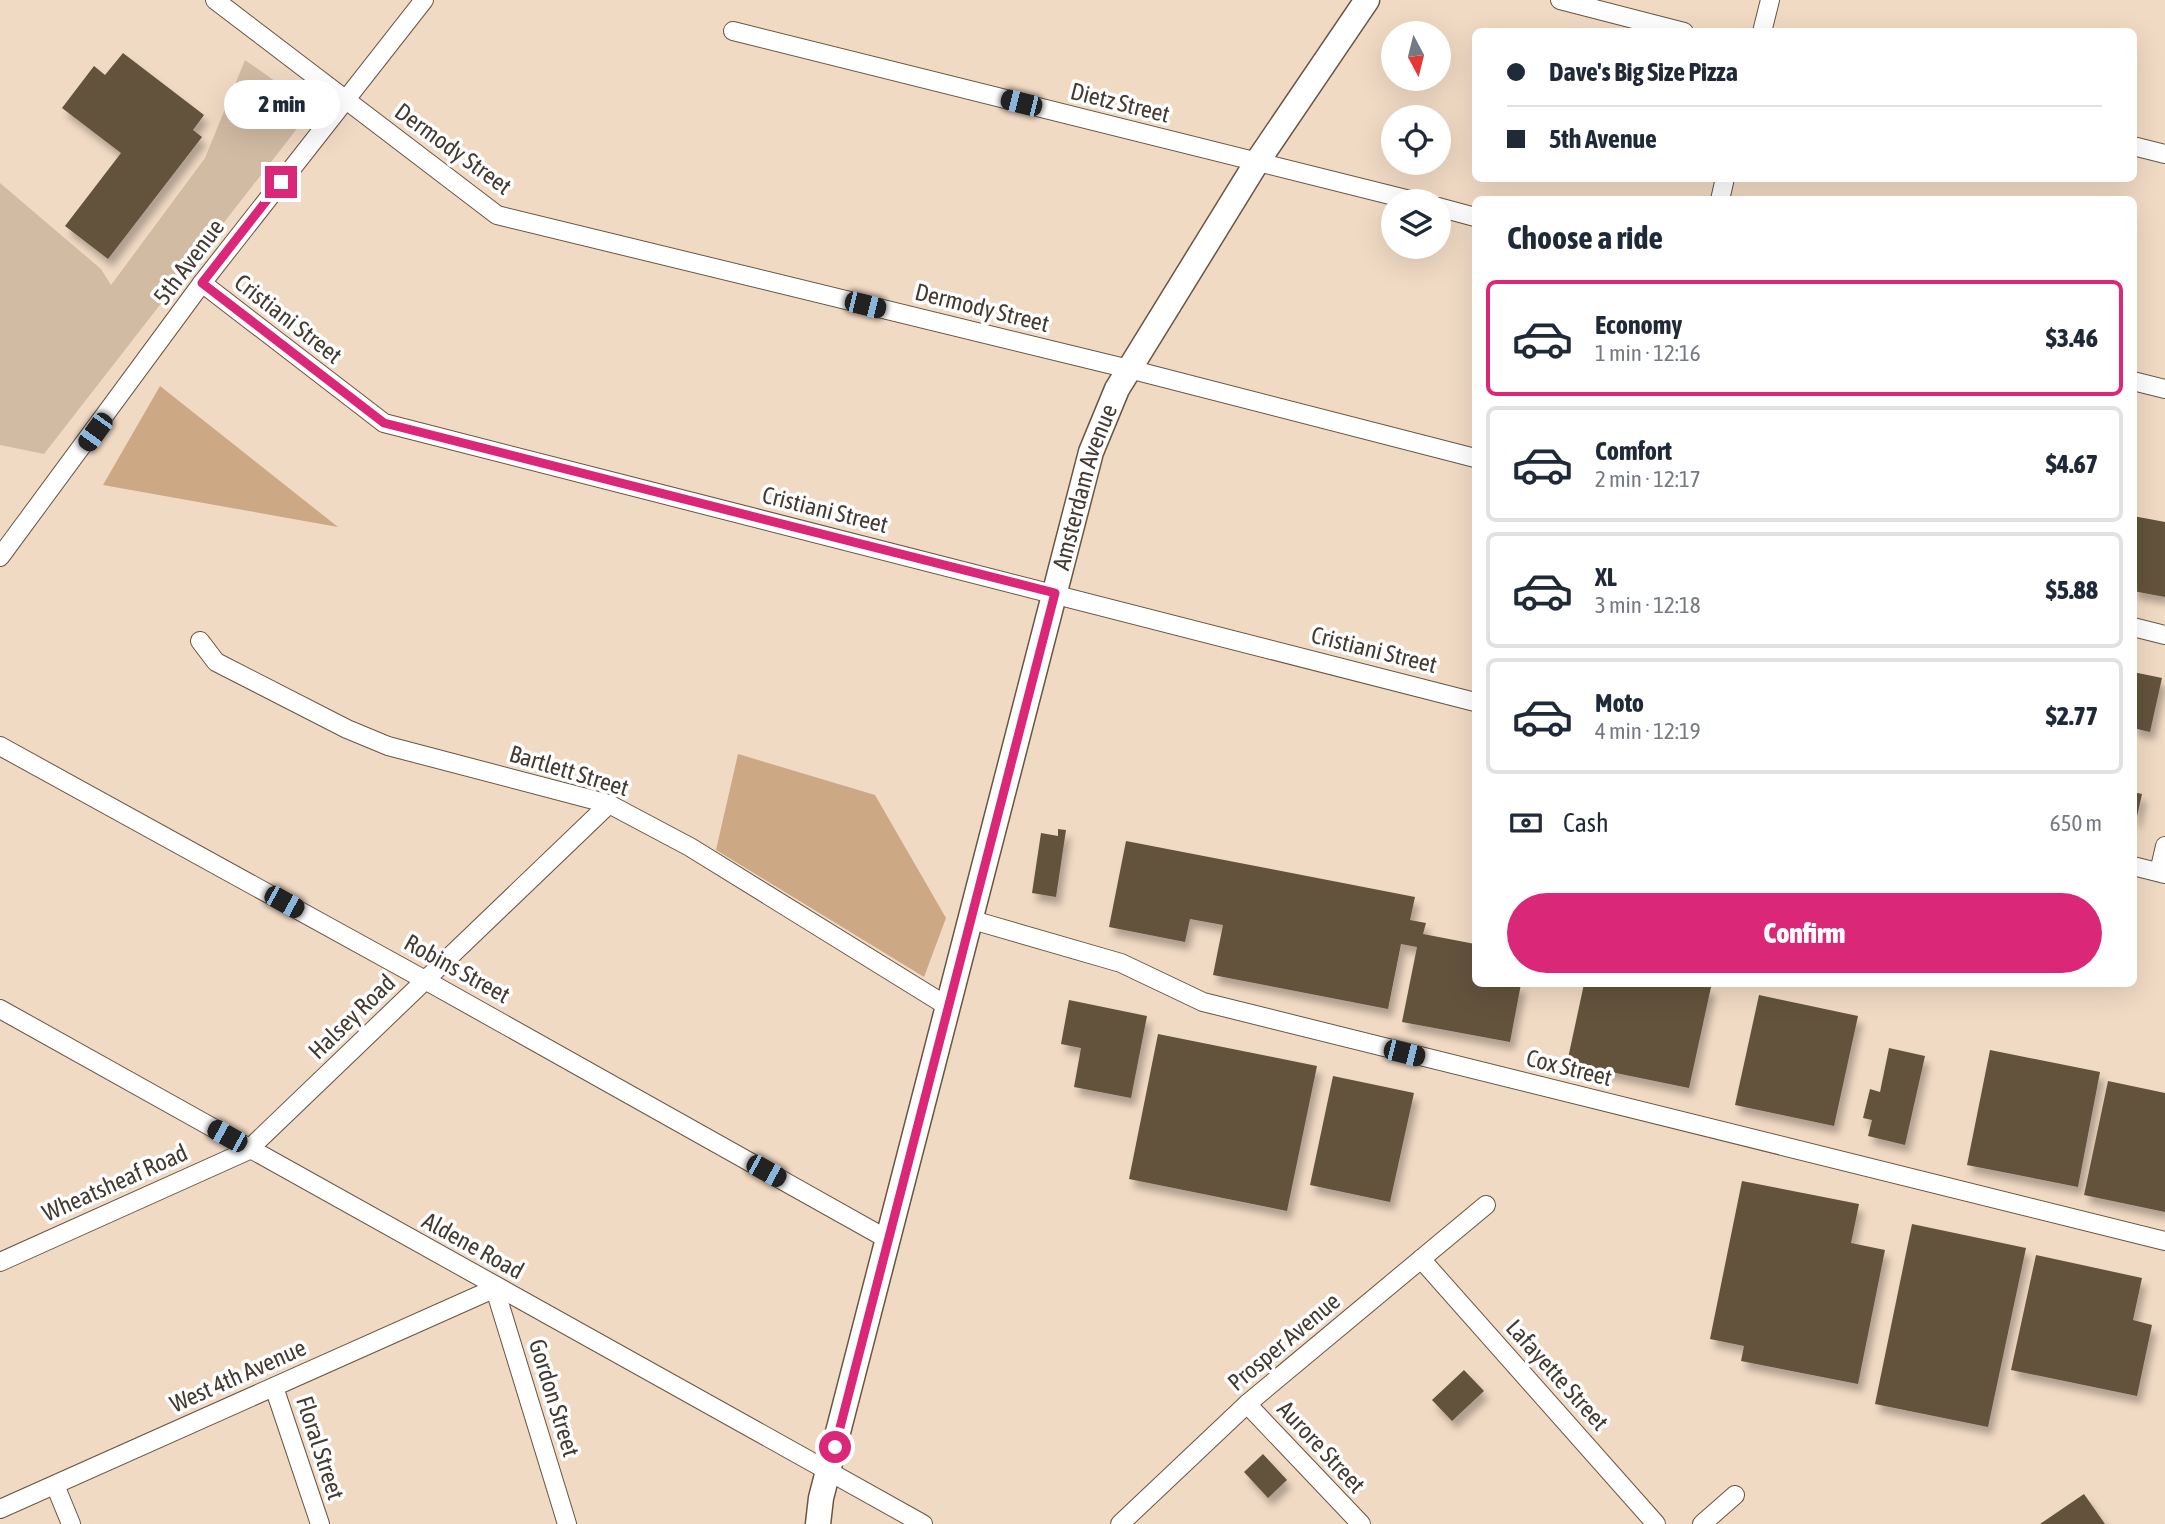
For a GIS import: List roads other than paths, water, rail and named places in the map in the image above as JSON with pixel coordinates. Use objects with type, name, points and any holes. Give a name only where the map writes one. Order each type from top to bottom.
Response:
[{"type":"main road","name":"Amsterdam Avenue","points":[[818,1524],[828,1473],[887,1239],[1091,452],[1117,389],[1129,369],[1257,162],[1367,0]]},
{"type":"street","name":"Dermody Street","points":[[215,0],[497,215],[1129,369],[1472,457]]},
{"type":"street","name":"5th Avenue","points":[[0,557],[64,475],[202,283],[424,0]]},
{"type":"street","points":[[1560,0],[1668,28]]},
{"type":"street","points":[[1763,28],[1770,0]]},
{"type":"street","name":"Dietz Street","points":[[733,31],[1381,193]]},
{"type":"street","points":[[2137,147],[2165,154]]},
{"type":"street","points":[[1451,210],[1472,215]]},
{"type":"street","name":"Cristiani Street","points":[[202,283],[384,423],[1472,701]]},
{"type":"street","points":[[2137,382],[2165,389]]},
{"type":"street","points":[[2137,628],[2165,635]]},
{"type":"street","name":"Bartlett Street","points":[[200,641],[216,662],[347,729],[388,746],[609,804],[743,878],[947,1006]]},
{"type":"street","name":"Robins Street","points":[[0,747],[425,980],[887,1239]]},
{"type":"street","name":"Halsey Road","points":[[250,1149],[609,804]]},
{"type":"street","points":[[2137,867],[2162,873],[2165,846]]},
{"type":"street","name":"Cox Street","points":[[969,919],[1121,964],[1203,1002],[2165,1241]]},
{"type":"street","name":"Aldene Road","points":[[0,1009],[923,1524]]},
{"type":"street","name":"Wheatsheaf Road","points":[[0,1262],[250,1149]]},
{"type":"street","name":"Prosper Avenue","points":[[1120,1524],[1247,1404],[1486,1205]]},
{"type":"street","name":"Lafayette Street","points":[[1421,1259],[1656,1524]]},
{"type":"street","name":"West 4th Avenue","points":[[0,1509],[491,1290],[494,1286]]},
{"type":"street","name":"Gordon Street","points":[[494,1286],[567,1524]]},
{"type":"street","name":"Floral Street","points":[[274,1387],[320,1524]]},
{"type":"street","name":"Aurore Street","points":[[1247,1404],[1361,1524]]},
{"type":"street","points":[[55,1485],[71,1524]]},
{"type":"street","points":[[1702,1524],[1735,1495]]}]
